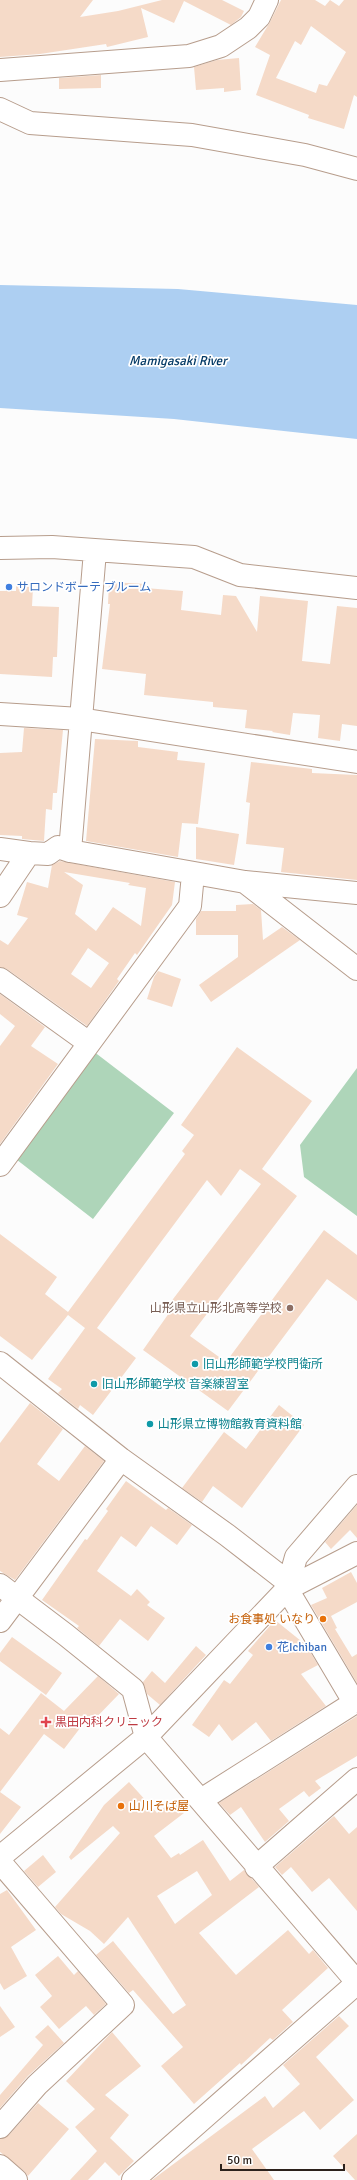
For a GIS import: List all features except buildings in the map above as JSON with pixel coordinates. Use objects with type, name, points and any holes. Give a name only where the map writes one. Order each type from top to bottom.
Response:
[{"type":"street","points":[[0,70],[189,56],[221,46],[248,28],[259,17],[268,0]]},
{"type":"street","points":[[0,108],[30,123],[192,135],[305,155],[357,168]]},
{"type":"street","points":[[0,548],[52,547],[194,557],[240,575],[357,588]]},
{"type":"street","points":[[70,851],[95,551]]},
{"type":"street","points":[[0,714],[80,719],[357,762]]},
{"type":"street","points":[[0,849],[48,854],[58,847],[70,851],[193,874],[245,882],[357,893]]},
{"type":"street","points":[[0,896],[29,853]]},
{"type":"street","points":[[0,1163],[190,906],[193,874]]},
{"type":"street","points":[[245,882],[357,969]]},
{"type":"street","points":[[0,979],[89,1043]]},
{"type":"street","points":[[0,1363],[121,1459],[227,1535],[288,1586],[355,1701],[201,1800]]},
{"type":"street","points":[[0,1621],[8,1591],[121,1459]]},
{"type":"street","points":[[288,1586],[296,1557],[357,1486]]},
{"type":"street","points":[[0,1857],[146,1737],[288,1586],[357,1553]]},
{"type":"street","points":[[8,1591],[133,1689],[146,1737],[357,1983],[133,2180]]},
{"type":"street","points":[[256,1867],[357,1779]]},
{"type":"street","points":[[0,1862],[123,2005],[37,2085],[0,2127]]},
{"type":"street","points":[[0,2166],[16,2180]]},
{"type":"green space","points":[[93,1051],[174,1113],[93,1219],[12,1156]]},
{"type":"green space","points":[[357,1068],[357,1216],[304,1177],[300,1145]]},
{"type":"water","name":"Mamigasaki River","points":[[0,285],[178,289],[357,305],[357,439],[174,419],[0,408]]},
{"type":"place","name":"サロンドボーテ ブルーム","points":[[9,587]]},
{"type":"place","name":"山形県立山形北高等学校","points":[[290,1308]]},
{"type":"place","name":"旧山形師範学校門衛所","points":[[195,1364]]},
{"type":"place","name":"旧山形師範学校 音楽練習室","points":[[94,1384]]},
{"type":"place","name":"山形県立博物館教育資料館","points":[[150,1424]]},
{"type":"place","name":"お食事処 いなり","points":[[323,1619]]},
{"type":"place","name":"花Ichiban","points":[[269,1647]]},
{"type":"place","name":"黒田内科クリニック","points":[[46,1722]]},
{"type":"place","name":"山川そば屋","points":[[121,1806]]}]
